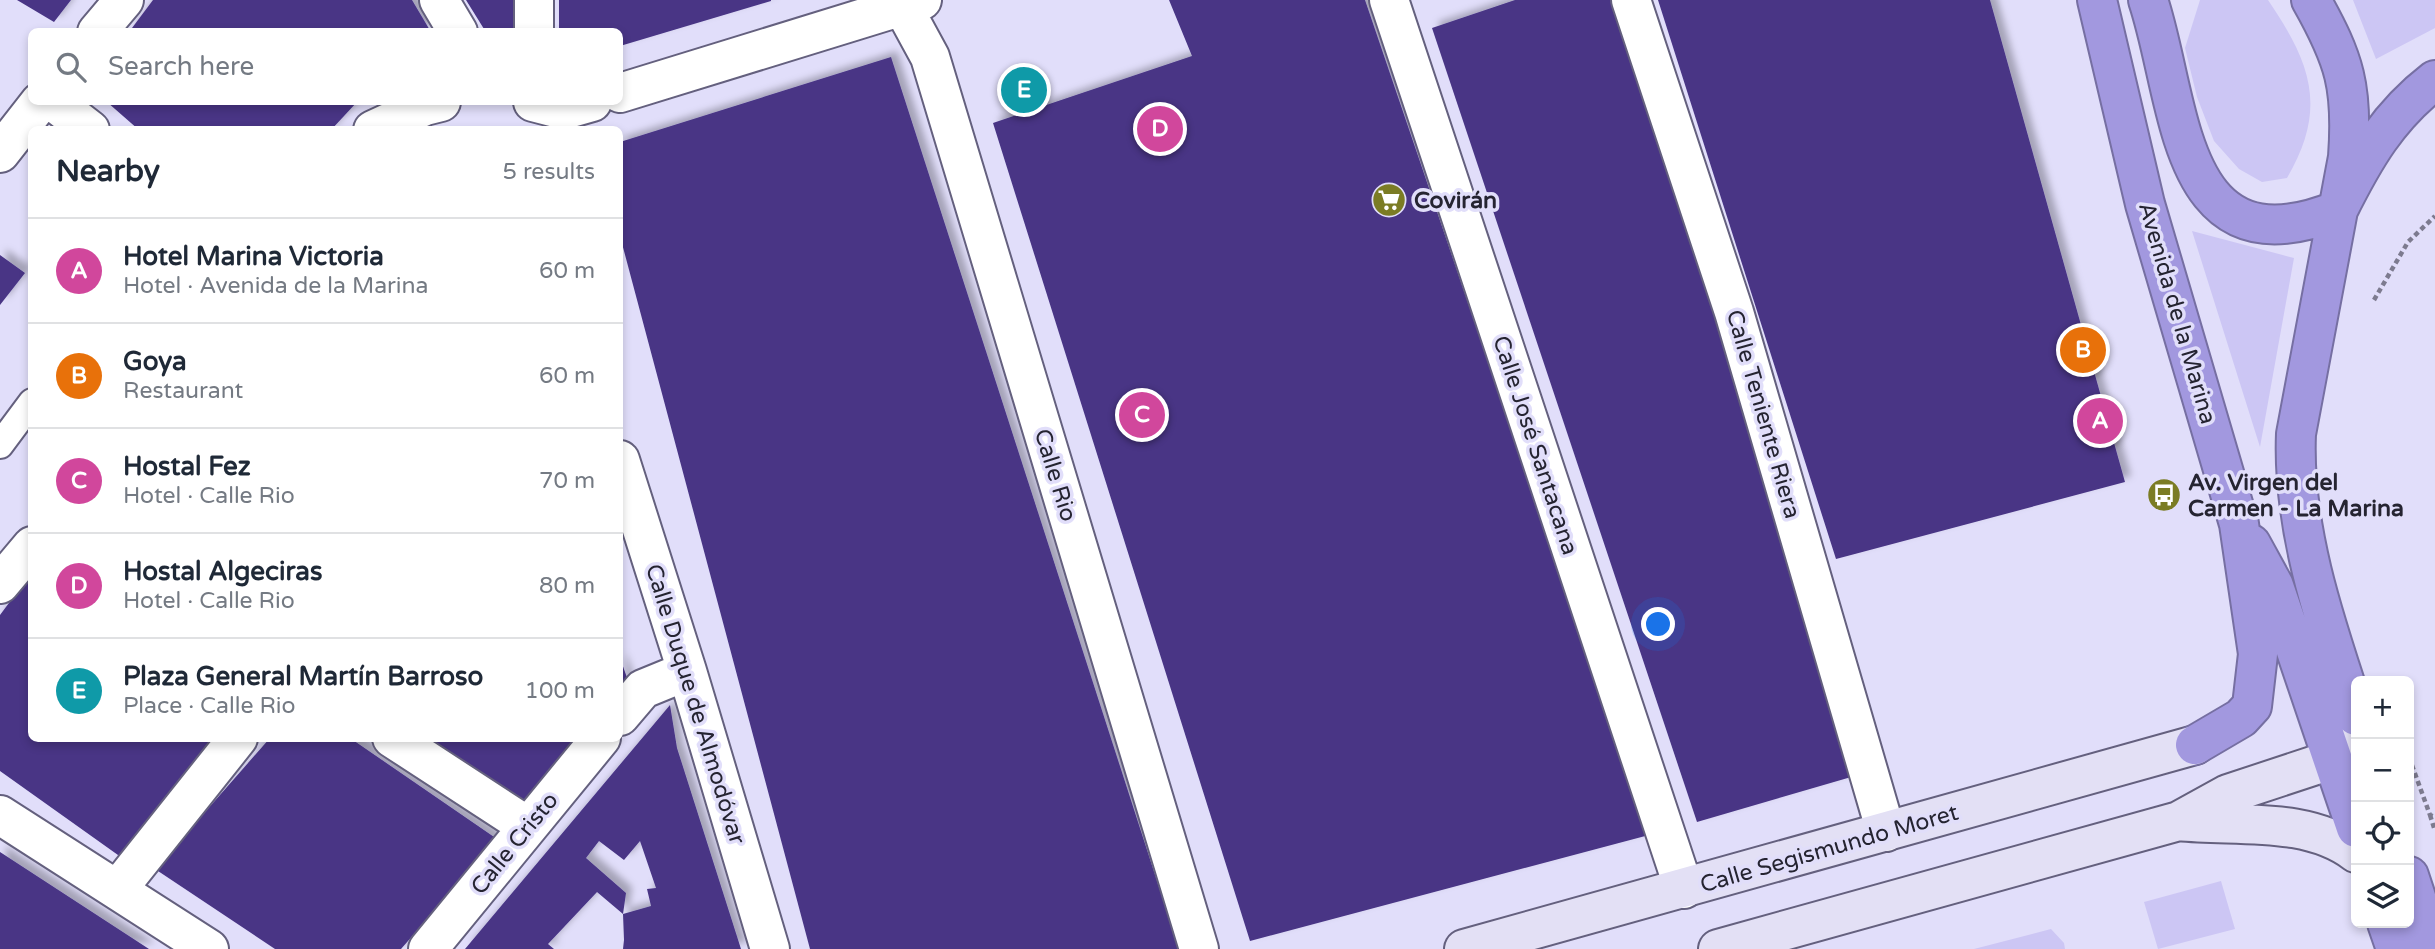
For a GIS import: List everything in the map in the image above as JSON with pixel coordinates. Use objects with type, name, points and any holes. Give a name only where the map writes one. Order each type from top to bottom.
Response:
[{"type":"highway","name":"Avenida de la Marina","points":[[2097,0],[2145,204],[2239,524]]},
{"type":"highway","points":[[2311,0],[2336,44],[2349,98],[2348,157],[2296,434],[2294,470],[2310,563],[2351,700]]},
{"type":"highway","points":[[2121,102],[2131,53],[2152,2]]},
{"type":"highway","points":[[2152,2],[2181,132],[2198,179],[2212,198],[2231,213],[2253,222],[2295,223],[2337,210],[2363,161],[2400,110],[2413,95],[2435,80]]},
{"type":"highway","points":[[2195,745],[2241,718],[2252,706],[2258,654],[2239,524]]},
{"type":"highway","points":[[2239,524],[2274,586],[2351,812]]},
{"type":"highway","points":[[2414,892],[2432,949]]},
{"type":"highway","points":[[2389,928],[2396,949]]},
{"type":"main road","points":[[1718,949],[2179,821],[2228,794],[2334,759],[2351,734]]},
{"type":"main road","name":"Calle Segismundo Moret","points":[[1464,949],[2195,745]]},
{"type":"main road","points":[[2179,821],[2312,830],[2342,842],[2351,849]]},
{"type":"street","points":[[100,28],[124,0]]},
{"type":"street","points":[[439,0],[456,28]]},
{"type":"street","points":[[534,0],[534,28]]},
{"type":"street","name":"Calle Teniente Riera","points":[[1630,0],[1734,312],[1886,832]]},
{"type":"street","points":[[623,92],[908,2]]},
{"type":"street","name":"Calle Rio","points":[[908,2],[930,57],[1199,949]]},
{"type":"street","name":"Calle José Santacana","points":[[1395,2],[1684,889]]},
{"type":"street","points":[[0,152],[38,105]]},
{"type":"street","points":[[58,105],[85,126]]},
{"type":"street","points":[[382,126],[429,105]]},
{"type":"street","points":[[534,105],[535,126]]},
{"type":"street","points":[[545,105],[564,110],[582,105]]},
{"type":"street","name":"Calle Duque de Almodóvar","points":[[623,469],[687,671],[770,949]]},
{"type":"street","points":[[0,584],[28,551]]},
{"type":"street","points":[[623,712],[643,689],[687,671]]},
{"type":"street","points":[[117,890],[235,742]]},
{"type":"street","points":[[398,742],[527,826]]},
{"type":"street","name":"Calle Cristo","points":[[428,949],[598,742]]},
{"type":"street","points":[[0,815],[209,949]]},
{"type":"lane","points":[[2400,110],[2435,94]]},
{"type":"lane","points":[[0,445],[28,407]]},
{"type":"path","points":[[2370,305],[2407,242],[2435,216]]},
{"type":"path","points":[[2414,770],[2435,831]]},
{"type":"shaded area","points":[[2200,0],[2268,0],[2295,45],[2309,86],[2310,108],[2300,153],[2287,178],[2262,182],[2239,169],[2214,141],[2197,97],[2185,48]]},
{"type":"shaded area","points":[[2353,0],[2435,0],[2435,28],[2376,59]]},
{"type":"shaded area","points":[[2192,231],[2294,258],[2260,447]]},
{"type":"shaded area","points":[[2221,881],[2235,929],[2158,949],[2144,902]]},
{"type":"shaded area","points":[[2051,929],[2064,943],[2065,949],[1974,949]]},
{"type":"building","points":[[17,0],[71,0],[54,22]]},
{"type":"building","points":[[153,0],[412,0],[429,28],[132,28]]},
{"type":"building","points":[[466,0],[514,0],[516,28],[483,28]]},
{"type":"building","points":[[559,0],[771,0],[623,45],[623,28],[559,28]]},
{"type":"building","points":[[1169,0],[1365,0],[1649,835],[1250,941],[993,123],[1192,56]]},
{"type":"building","points":[[1515,0],[1617,0],[1858,775],[1697,822],[1432,28]]},
{"type":"building","points":[[1658,0],[1990,0],[2125,482],[1836,559]]},
{"type":"building","points":[[891,57],[1179,949],[810,949],[623,247],[623,141]]},
{"type":"building","points":[[110,105],[354,105],[335,126],[134,126]]},
{"type":"building","points":[[0,255],[25,273],[0,305]]},
{"type":"building","points":[[28,577],[28,742],[210,742],[125,860],[0,771],[0,615]]},
{"type":"building","points":[[623,666],[630,686],[623,693]]},
{"type":"building","points":[[670,705],[677,748],[741,949],[623,949],[623,914],[597,892],[548,944],[554,949],[465,949]],"holes":[[[599,841],[624,860],[640,841],[656,888],[647,889],[651,906],[623,914],[626,893],[586,858]]]},
{"type":"building","points":[[266,742],[356,742],[497,839],[401,949],[275,949],[155,869]]},
{"type":"building","points":[[422,742],[576,742],[523,807]]},
{"type":"building","points":[[0,852],[149,949],[0,949]]},
{"type":"place","name":"Plaza General Martín Barroso","points":[[1024,90]]},
{"type":"place","name":"Hostal Algeciras","points":[[1160,129]]},
{"type":"place","name":"Covirán","points":[[1389,200]]},
{"type":"place","name":"Goya","points":[[2083,350]]},
{"type":"place","name":"Hostal Fez","points":[[1142,415]]},
{"type":"place","name":"Hotel Marina Victoria","points":[[2100,421]]},
{"type":"place","name":"Av. Virgen del Carmen - La Marina","points":[[2164,495]]}]
